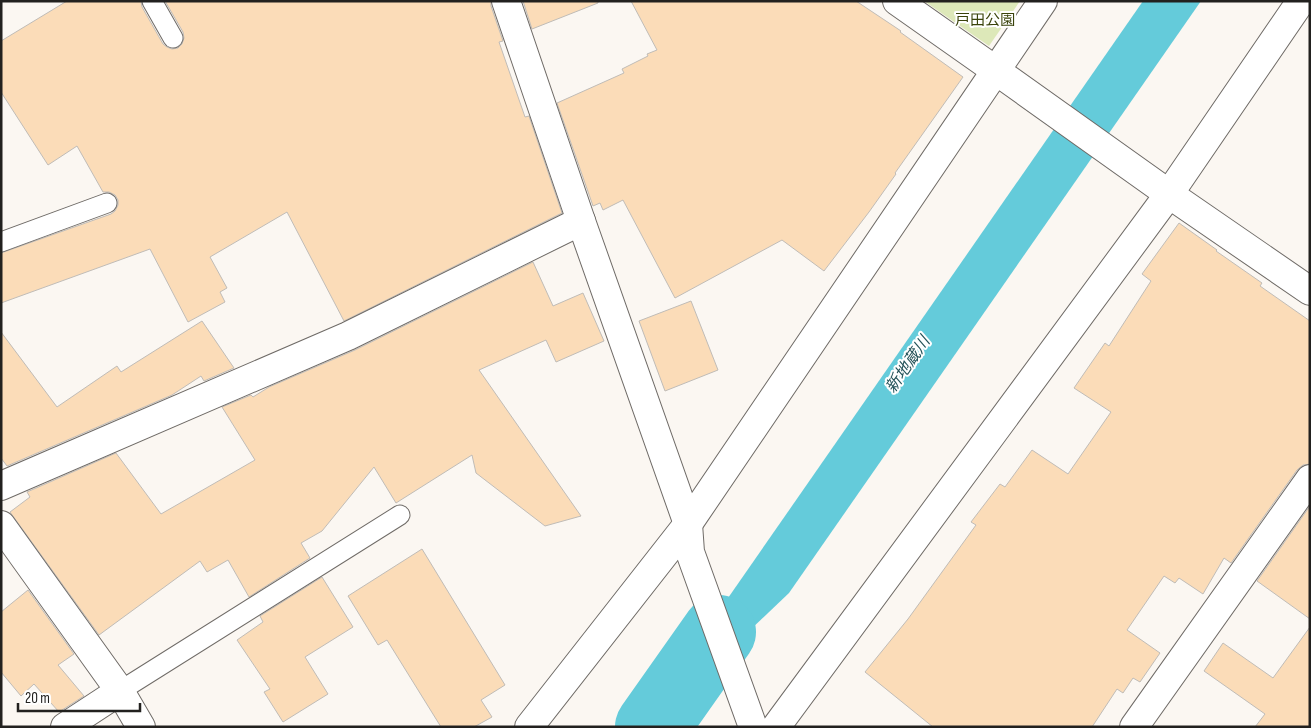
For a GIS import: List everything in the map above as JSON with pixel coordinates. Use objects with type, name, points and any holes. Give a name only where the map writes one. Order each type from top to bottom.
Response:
[{"type":"street","points":[[506,1],[581,222],[688,524],[690,552],[761,726]]},
{"type":"street","points":[[897,1],[1160,188],[1310,291]]},
{"type":"street","points":[[529,727],[688,524],[1003,76],[1042,1]]},
{"type":"street","points":[[761,726],[1301,1]]},
{"type":"street","points":[[1,486],[348,336],[581,222]]},
{"type":"street","points":[[1134,727],[1310,479]]},
{"type":"street","points":[[1,525],[120,691],[141,727]]},
{"type":"street","points":[[65,727],[120,691]]},
{"type":"lane","points":[[152,1],[173,38]]},
{"type":"lane","points":[[1,242],[107,203]]},
{"type":"lane","points":[[120,691],[400,515]]},
{"type":"green space","name":"戸田公園","points":[[924,1],[1020,1],[989,46]]},
{"type":"water","points":[[1143,1],[1201,1],[789,593],[660,716],[728,598]]},
{"type":"building","points":[[67,1],[141,1],[142,7],[163,44],[172,49],[178,48],[184,38],[183,32],[165,1],[491,1],[503,41],[499,42],[525,117],[529,116],[562,213],[344,321],[287,212],[210,257],[227,288],[220,292],[225,302],[188,322],[150,249],[1,303],[1,253],[111,214],[118,205],[115,195],[103,192],[77,146],[48,165],[1,92],[1,41]]},
{"type":"building","points":[[523,1],[598,1],[598,3],[532,29]]},
{"type":"building","points":[[631,1],[856,1],[901,31],[963,77],[869,212],[824,271],[782,240],[675,298],[623,200],[603,210],[600,203],[593,206],[557,103],[624,73],[622,69],[657,50]]},
{"type":"building","points":[[1179,223],[1262,283],[1260,286],[1310,321],[1310,464],[1303,465],[1297,470],[1231,563],[1224,558],[1203,594],[1179,578],[1175,583],[1164,576],[1127,630],[1160,653],[1140,682],[1133,678],[1123,693],[1117,689],[1092,727],[933,727],[865,672],[908,619],[976,525],[971,522],[1000,484],[1005,487],[1032,450],[1068,474],[1111,412],[1074,388],[1105,343],[1109,346],[1151,281],[1142,274]]},
{"type":"building","points":[[533,262],[553,306],[583,293],[604,341],[556,362],[546,340],[479,370],[581,516],[545,526],[476,473],[472,455],[396,503],[374,467],[322,531],[301,543],[310,558],[249,597],[228,560],[207,572],[200,561],[99,635],[10,512],[30,497],[27,492],[116,453],[161,514],[255,460],[222,407],[251,395],[253,397],[269,387],[355,350]]},
{"type":"building","points":[[691,301],[718,370],[665,391],[639,321]]},
{"type":"building","points":[[202,321],[234,368],[204,381],[201,376],[172,395],[7,466],[1,458],[1,332],[57,407],[117,366],[121,372]]},
{"type":"building","points":[[1310,506],[1310,619],[1257,581]]},
{"type":"building","points":[[422,549],[505,685],[481,700],[492,717],[474,727],[441,727],[387,640],[378,645],[348,596]]},
{"type":"building","points":[[322,577],[353,627],[305,657],[328,694],[283,722],[264,692],[270,689],[237,640],[263,622],[260,616]]},
{"type":"building","points":[[28,590],[74,654],[58,665],[84,696],[59,712],[34,684],[21,696],[1,672],[1,612]]},
{"type":"building","points":[[1310,627],[1310,727],[1255,727],[1265,714],[1204,671],[1223,643],[1273,678]]},
{"type":"waterway","name":"新地蔵川","points":[[652,727],[719,632]]}]
